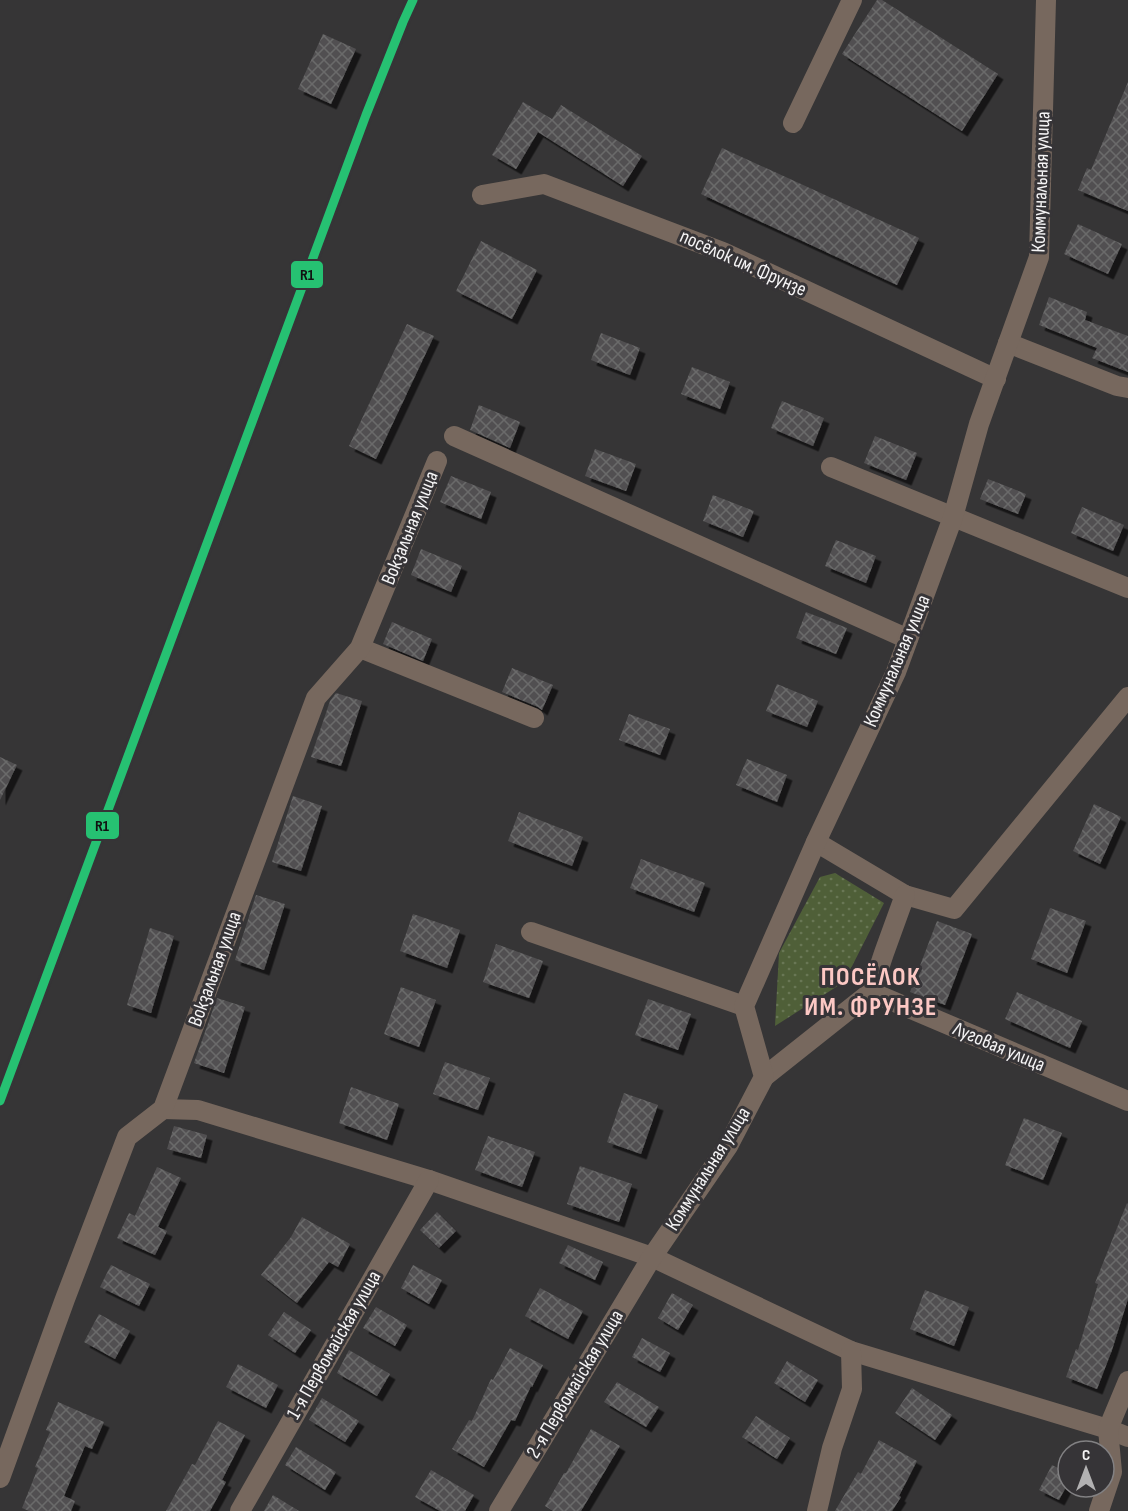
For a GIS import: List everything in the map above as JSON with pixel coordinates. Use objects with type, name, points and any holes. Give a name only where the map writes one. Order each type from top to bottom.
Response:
[{"type":"street","points":[[793,123],[852,0]]},
{"type":"street","name":"Коммунальная улица","points":[[744,1006],[816,842],[896,672],[953,517],[979,424],[1040,257],[1046,0]]},
{"type":"street","name":"посёлок им. Фрунзе","points":[[482,195],[544,184],[723,252],[996,379]]},
{"type":"street","points":[[1008,344],[1117,386],[1128,388]]},
{"type":"street","points":[[454,436],[909,639]]},
{"type":"street","name":"Вокзальная улица","points":[[163,1109],[316,698],[360,648],[437,461]]},
{"type":"street","points":[[831,467],[1128,588]]},
{"type":"street","points":[[360,648],[534,718]]},
{"type":"street","points":[[816,842],[905,895],[954,909],[1128,697]]},
{"type":"street","points":[[531,932],[744,1006],[764,1077],[871,992],[905,895]]},
{"type":"street","name":"Луговая улица","points":[[871,992],[1128,1101]]},
{"type":"street","name":"Коммунальная улица","points":[[652,1257],[728,1146],[764,1077]]},
{"type":"street","points":[[0,1478],[127,1137],[163,1109],[198,1110],[429,1180],[652,1257],[852,1351],[1128,1437]]},
{"type":"street","name":"1-я Первомайская улица","points":[[240,1511],[429,1180]]},
{"type":"street","name":"2-я Первомайская улица","points":[[499,1511],[652,1257]]},
{"type":"street","points":[[817,1511],[832,1448],[852,1389],[852,1351]]},
{"type":"street","points":[[1100,1511],[1112,1472],[1108,1429],[1128,1381]]},
{"type":"green space","points":[[835,873],[884,903],[844,982],[775,1026],[779,953],[820,877]]},
{"type":"building","points":[[877,0],[882,0],[998,74],[962,131],[842,54]]},
{"type":"building","points":[[323,34],[356,49],[331,104],[298,89]]},
{"type":"building","points":[[1128,82],[1128,211],[1078,190],[1087,168],[1091,170]]},
{"type":"building","points":[[523,102],[552,119],[561,105],[642,156],[623,186],[538,132],[516,169],[492,155]]},
{"type":"building","points":[[722,148],[919,238],[897,285],[701,194]]},
{"type":"building","points":[[1078,224],[1122,244],[1108,274],[1064,254]]},
{"type":"building","points":[[481,241],[537,270],[512,319],[456,291]]},
{"type":"building","points":[[1049,297],[1087,312],[1085,320],[1128,336],[1128,372],[1092,358],[1097,348],[1039,325]]},
{"type":"building","points":[[407,324],[434,336],[376,459],[349,446]]},
{"type":"building","points":[[601,333],[640,348],[630,375],[591,360]]},
{"type":"building","points":[[692,367],[730,382],[720,409],[681,394]]},
{"type":"building","points":[[782,401],[824,418],[813,446],[771,428]]},
{"type":"building","points":[[479,405],[520,422],[510,448],[470,430]]},
{"type":"building","points":[[875,436],[917,453],[906,480],[864,463]]},
{"type":"building","points":[[595,449],[636,464],[626,491],[585,476]]},
{"type":"building","points":[[451,476],[491,492],[481,519],[440,502]]},
{"type":"building","points":[[988,479],[1026,494],[1018,514],[980,499]]},
{"type":"building","points":[[713,495],[754,511],[743,537],[703,521]]},
{"type":"building","points":[[1082,507],[1124,525],[1113,551],[1071,533]]},
{"type":"building","points":[[836,540],[876,556],[866,583],[825,566]]},
{"type":"building","points":[[421,549],[462,566],[451,592],[411,575]]},
{"type":"building","points":[[806,612],[847,628],[836,654],[796,638]]},
{"type":"building","points":[[392,622],[432,639],[423,661],[383,644]]},
{"type":"building","points":[[512,668],[553,685],[542,710],[502,692]]},
{"type":"building","points":[[777,684],[818,701],[807,727],[766,711]]},
{"type":"building","points":[[336,693],[362,701],[341,766],[311,757],[330,701]]},
{"type":"building","points":[[629,714],[670,729],[660,755],[619,740]]},
{"type":"building","points":[[0,757],[17,765],[0,800]]},
{"type":"building","points":[[747,759],[787,775],[777,802],[736,785]]},
{"type":"building","points":[[293,796],[322,806],[301,871],[272,862]]},
{"type":"building","points":[[1094,804],[1121,817],[1100,864],[1073,851]]},
{"type":"building","points":[[519,812],[583,837],[572,866],[508,841]]},
{"type":"building","points":[[641,859],[705,883],[694,912],[630,888]]},
{"type":"building","points":[[256,895],[285,904],[264,970],[235,960]]},
{"type":"building","points":[[1050,908],[1086,921],[1067,973],[1031,959]]},
{"type":"building","points":[[413,914],[460,930],[447,968],[400,951]]},
{"type":"building","points":[[937,921],[972,934],[945,1005],[910,992]]},
{"type":"building","points":[[150,928],[174,936],[151,1013],[127,1005]]},
{"type":"building","points":[[496,944],[543,961],[529,998],[483,982]]},
{"type":"building","points":[[401,987],[436,1000],[419,1047],[384,1034]]},
{"type":"building","points":[[1017,992],[1082,1021],[1070,1048],[1005,1019]]},
{"type":"building","points":[[217,998],[245,1007],[224,1073],[194,1063]]},
{"type":"building","points":[[648,999],[691,1014],[678,1050],[635,1035]]},
{"type":"building","points":[[445,1062],[490,1078],[478,1110],[433,1094]]},
{"type":"building","points":[[351,1087],[399,1104],[387,1140],[339,1123]]},
{"type":"building","points":[[624,1093],[658,1105],[641,1154],[607,1142]]},
{"type":"building","points":[[1024,1118],[1062,1133],[1043,1180],[1005,1165]]},
{"type":"building","points":[[174,1126],[207,1135],[201,1158],[167,1149]]},
{"type":"building","points":[[488,1136],[535,1152],[522,1187],[475,1170]]},
{"type":"building","points":[[580,1166],[632,1184],[619,1222],[567,1204]]},
{"type":"building","points":[[157,1167],[181,1178],[158,1227],[167,1231],[155,1255],[117,1238],[129,1213],[135,1216]]},
{"type":"building","points":[[1127,1203],[1128,1299],[1097,1389],[1066,1377],[1076,1349],[1078,1350],[1098,1284],[1095,1283]]},
{"type":"building","points":[[437,1212],[456,1231],[439,1248],[420,1230]]},
{"type":"building","points":[[302,1217],[350,1244],[338,1267],[329,1262],[297,1303],[261,1275],[291,1237]]},
{"type":"building","points":[[568,1245],[603,1262],[595,1280],[559,1263]]},
{"type":"building","points":[[111,1265],[150,1284],[139,1306],[100,1287]]},
{"type":"building","points":[[413,1265],[442,1280],[429,1304],[401,1288]]},
{"type":"building","points":[[540,1288],[583,1311],[568,1339],[525,1316]]},
{"type":"building","points":[[925,1290],[969,1307],[954,1346],[910,1329]]},
{"type":"building","points":[[672,1293],[693,1305],[678,1330],[658,1318]]},
{"type":"building","points":[[376,1307],[407,1325],[395,1346],[363,1328]]},
{"type":"building","points":[[284,1312],[311,1330],[295,1353],[268,1335]]},
{"type":"building","points":[[99,1314],[130,1331],[115,1359],[84,1342]]},
{"type":"building","points":[[642,1338],[670,1353],[660,1372],[632,1357]]},
{"type":"building","points":[[510,1348],[543,1365],[515,1421],[511,1420],[484,1467],[452,1449],[469,1420],[472,1421],[491,1379],[493,1380]]},
{"type":"building","points":[[349,1350],[390,1374],[377,1396],[337,1373]]},
{"type":"building","points":[[787,1361],[818,1380],[805,1402],[774,1383]]},
{"type":"building","points":[[238,1364],[278,1385],[266,1408],[226,1387]]},
{"type":"building","points":[[617,1382],[659,1407],[646,1427],[604,1402]]},
{"type":"building","points":[[912,1388],[952,1415],[935,1440],[895,1413]]},
{"type":"building","points":[[322,1398],[359,1421],[345,1442],[309,1420]]},
{"type":"building","points":[[58,1402],[104,1422],[92,1449],[85,1446],[64,1496],[75,1501],[71,1511],[29,1511],[22,1508],[38,1468],[35,1467],[50,1432],[46,1430]]},
{"type":"building","points":[[756,1416],[790,1438],[777,1459],[742,1437]]},
{"type":"building","points":[[218,1421],[245,1435],[222,1480],[226,1482],[210,1511],[166,1511],[192,1464],[195,1465]]},
{"type":"building","points":[[591,1429],[620,1446],[581,1511],[553,1511],[545,1506]]},
{"type":"building","points":[[879,1440],[917,1461],[899,1496],[901,1497],[892,1511],[835,1511],[858,1472],[861,1474]]},
{"type":"building","points":[[296,1447],[336,1472],[325,1490],[285,1465]]},
{"type":"building","points":[[1052,1465],[1056,1467],[1056,1498],[1039,1490]]},
{"type":"building","points":[[431,1470],[474,1495],[465,1511],[440,1511],[415,1497]]},
{"type":"building","points":[[273,1495],[299,1511],[264,1511]]},
{"type":"transit line","name":"R1","points":[[0,1101],[366,115],[413,0]]},
{"type":"district","name":"ПОСЁЛОК ИМ. ФРУНЗЕ","points":[[871,992]]}]
